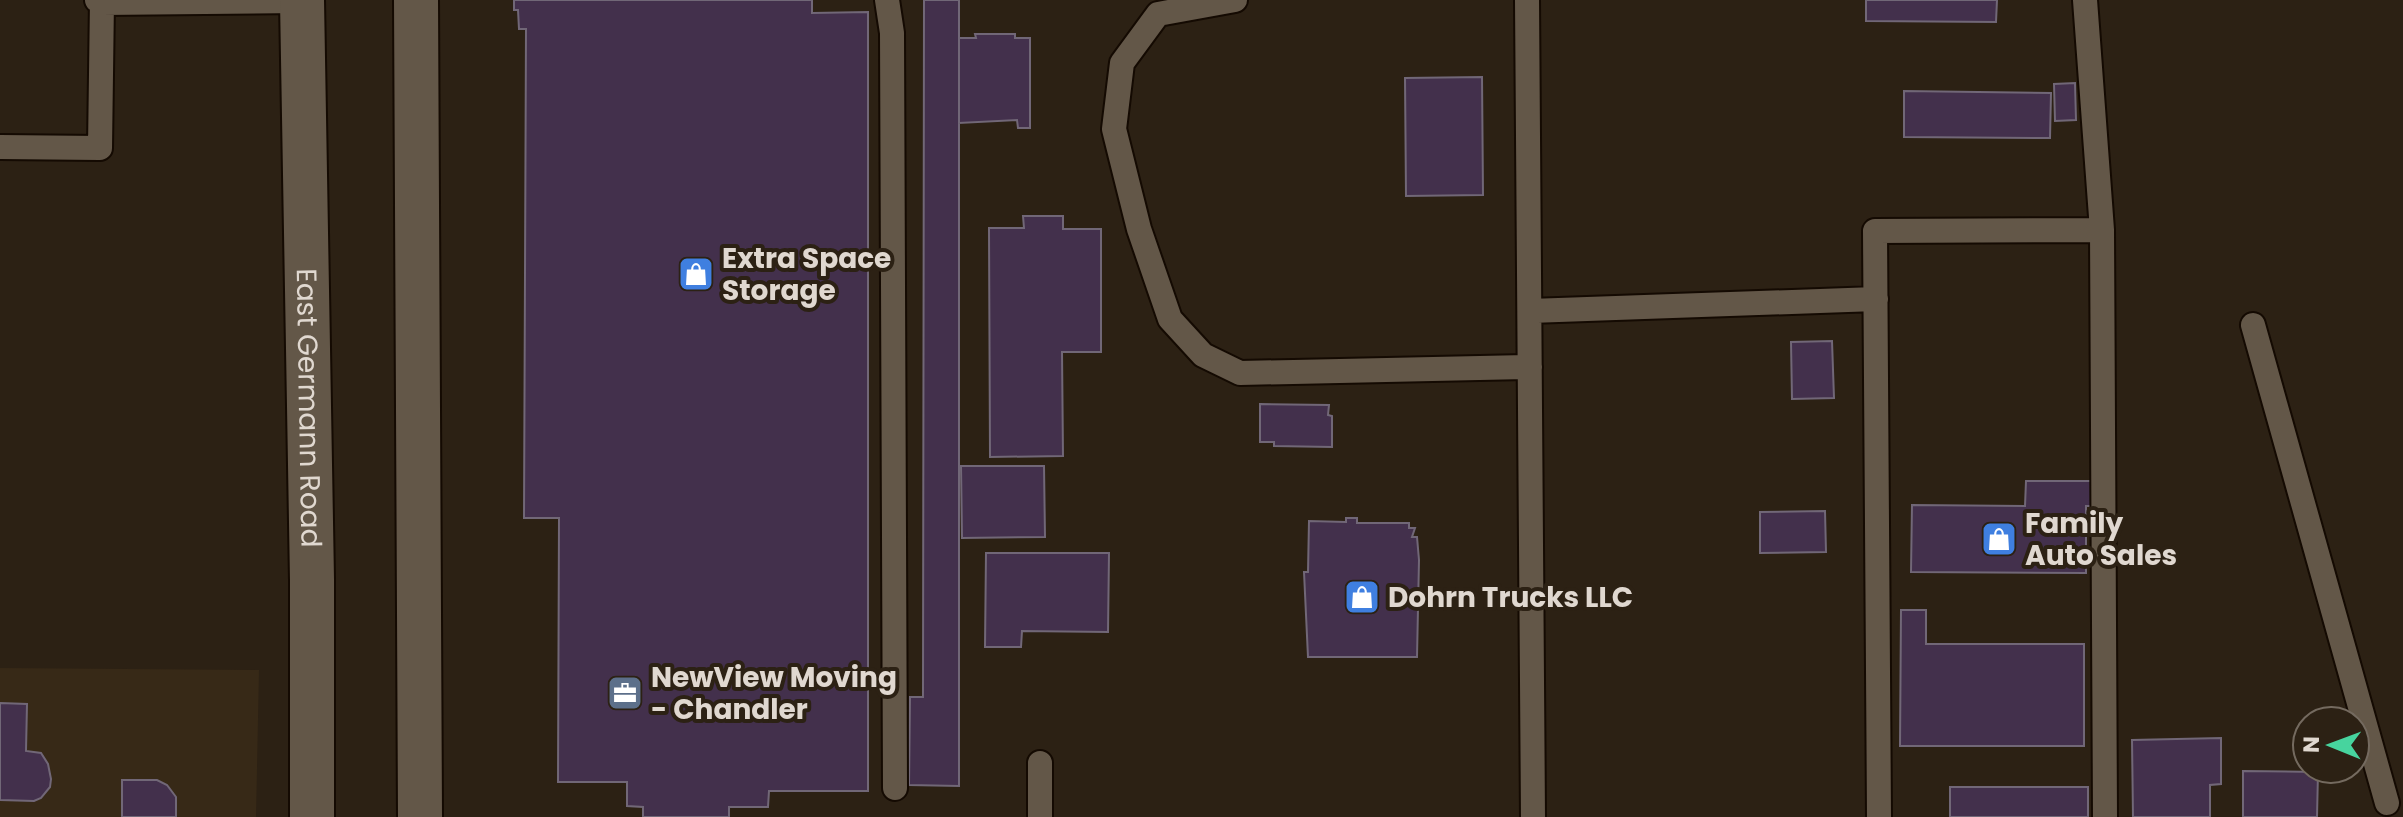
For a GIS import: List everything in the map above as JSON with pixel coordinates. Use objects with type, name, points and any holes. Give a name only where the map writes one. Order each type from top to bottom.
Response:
[{"type":"main road","points":[[416,0],[420,817]]},
{"type":"main road","name":"East Germann Road","points":[[302,1],[312,580],[312,817]]},
{"type":"lane","points":[[887,0],[892,49],[895,788]]},
{"type":"lane","points":[[1235,0],[1158,14],[1122,63],[1114,129],[1139,229],[1170,319],[1203,355],[1240,373],[1530,367]]},
{"type":"lane","points":[[1527,0],[1533,817]]},
{"type":"lane","points":[[2085,0],[2102,230],[2105,817]]},
{"type":"lane","points":[[0,147],[100,148],[100,1],[302,1]]},
{"type":"lane","points":[[1879,817],[1875,231],[2102,230]]},
{"type":"lane","points":[[1530,311],[1876,299]]},
{"type":"lane","points":[[2253,325],[2387,803]]},
{"type":"lane","points":[[1040,763],[1040,817]]},
{"type":"shaded area","points":[[0,668],[259,670],[256,817],[0,817]]},
{"type":"building","name":"Extra Space Storage","points":[[514,0],[812,0],[812,13],[868,12],[868,791],[769,791],[768,807],[729,807],[729,817],[643,817],[643,807],[627,806],[627,782],[558,782],[559,518],[524,518],[526,29],[519,29]]},
{"type":"building","points":[[924,0],[959,0],[959,786],[909,785],[910,697],[923,697]]},
{"type":"building","points":[[1866,0],[1997,0],[1996,22],[1866,21]]},
{"type":"building","points":[[975,34],[1015,34],[1015,38],[1030,38],[1030,128],[1018,128],[1017,120],[959,123],[959,38],[976,38]]},
{"type":"building","points":[[1482,77],[1483,195],[1406,196],[1405,78]]},
{"type":"building","points":[[2075,83],[2076,120],[2055,121],[2054,84]]},
{"type":"building","points":[[1904,91],[2051,93],[2050,138],[1904,137]]},
{"type":"building","points":[[1023,216],[1063,216],[1063,229],[1101,229],[1101,352],[1062,352],[1063,456],[990,457],[989,228],[1024,228]]},
{"type":"building","points":[[1832,341],[1834,398],[1792,399],[1791,342]]},
{"type":"building","points":[[1260,404],[1329,405],[1332,447],[1274,446],[1274,442],[1260,442]]},
{"type":"building","points":[[961,466],[1044,466],[1045,537],[962,538]]},
{"type":"building","name":"Family Auto Sales","points":[[2026,481],[2091,481],[2091,506],[2086,506],[2086,573],[1911,572],[1912,505],[2025,506]]},
{"type":"building","points":[[1825,511],[1826,552],[1760,553],[1760,512]]},
{"type":"building","name":"Dohrn Trucks LLC","points":[[1346,518],[1357,518],[1357,523],[1409,523],[1409,528],[1415,528],[1412,537],[1417,537],[1419,560],[1417,657],[1308,657],[1304,572],[1308,572],[1309,521],[1346,522]]},
{"type":"building","points":[[986,553],[1109,553],[1108,632],[1022,631],[1021,647],[985,647]]},
{"type":"building","points":[[1901,610],[1926,610],[1926,644],[2084,644],[2084,746],[1900,746]]},
{"type":"building","points":[[0,703],[27,704],[26,751],[41,753],[48,764],[50,787],[34,801],[0,800]]},
{"type":"building","points":[[2221,738],[2221,784],[2210,785],[2210,817],[2133,817],[2132,740]]},
{"type":"building","points":[[2243,771],[2291,772],[2291,785],[2318,785],[2317,817],[2243,817]]},
{"type":"building","points":[[122,780],[157,780],[167,785],[176,797],[176,817],[122,817]]},
{"type":"building","points":[[1950,787],[2088,787],[2088,817],[1950,817]]},
{"type":"place","name":"Extra Space Storage","points":[[696,274]]},
{"type":"place","name":"Family Auto Sales","points":[[1999,539]]},
{"type":"place","name":"Dohrn Trucks LLC","points":[[1362,597]]},
{"type":"place","name":"NewView Moving - Chandler","points":[[625,693]]}]
